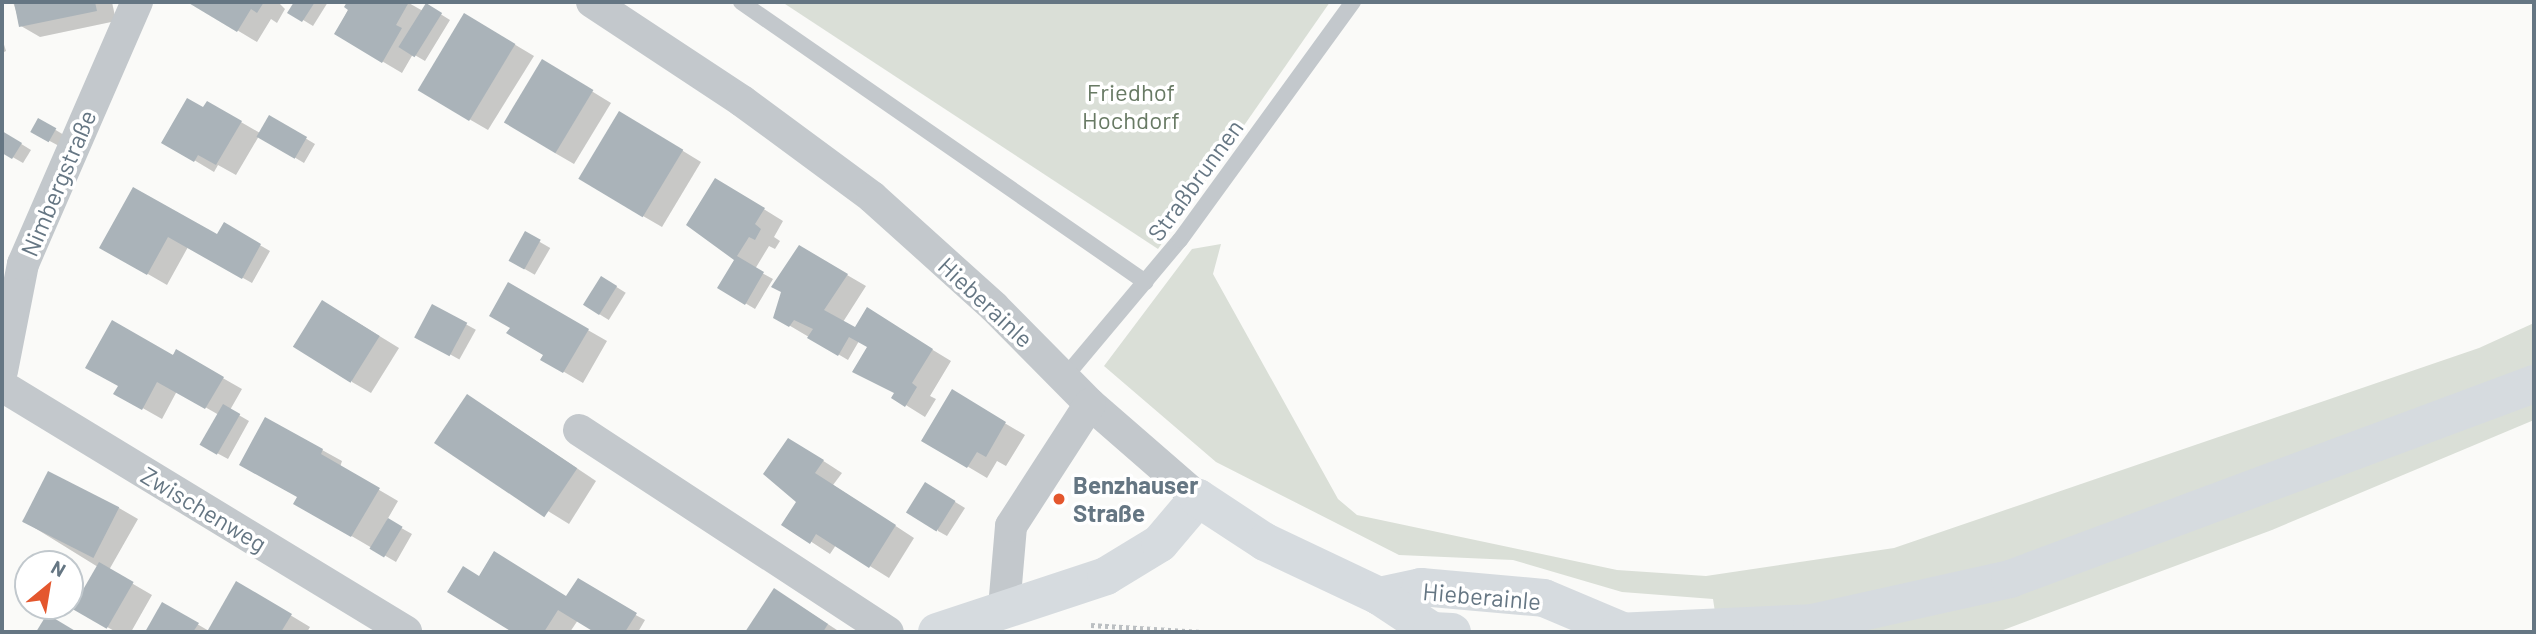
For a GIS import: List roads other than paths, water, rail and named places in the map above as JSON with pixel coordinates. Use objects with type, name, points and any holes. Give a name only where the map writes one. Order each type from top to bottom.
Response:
[{"type":"street","name":"Nimbergstraße","points":[[2,372],[23,264],[137,2]]},
{"type":"street","name":"Hieberainle","points":[[592,2],[742,101],[872,197],[994,307],[1090,404],[1198,498],[1265,542],[1379,596],[1432,631],[1452,632]]},
{"type":"street","name":"Hieberainle","points":[[1379,596],[1420,587],[1544,598],[1619,632],[1710,631],[1812,623],[1916,603],[2010,579],[2534,384]]},
{"type":"street","name":"Zwischenweg","points":[[2,386],[406,632]]},
{"type":"street","points":[[1004,608],[1011,526],[1090,404]]},
{"type":"street","points":[[579,430],[888,632]]},
{"type":"street","points":[[937,632],[1106,576],[1160,543],[1198,498]]},
{"type":"lane","points":[[741,2],[1146,282]]},
{"type":"lane","name":"Straßbrunnen","points":[[1064,378],[1146,282],[1353,2]]},
{"type":"place","name":"Benzhauser Straße","points":[[1059,499]]},
{"type":"park label","name":"Friedhof Hochdorf","points":[[1131,106]]}]
